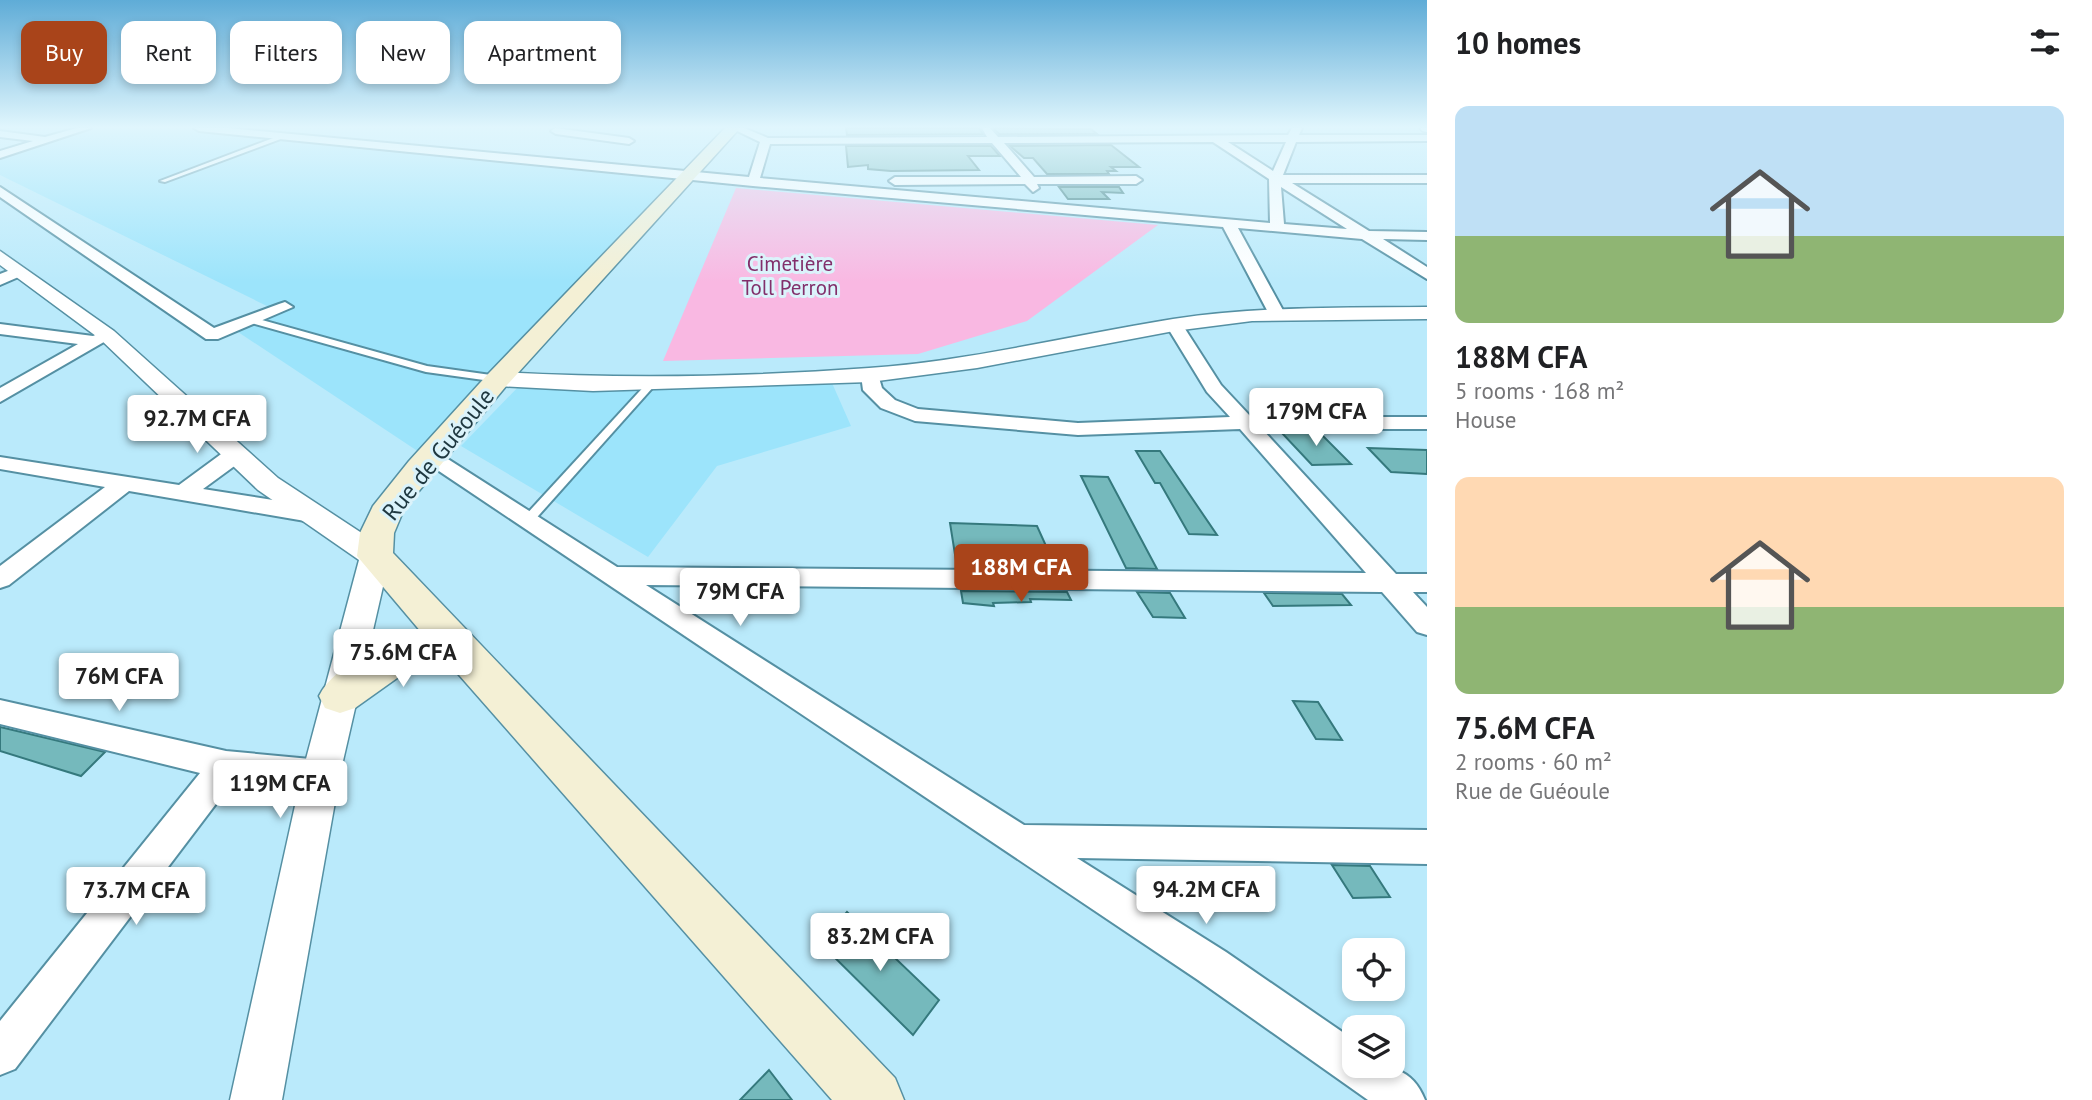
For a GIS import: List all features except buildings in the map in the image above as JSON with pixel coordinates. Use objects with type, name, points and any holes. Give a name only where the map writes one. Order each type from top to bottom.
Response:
[{"type":"main road","name":"Rue de Guéoule","points":[[375,556],[377,533],[389,506],[499,379],[685,179]]},
{"type":"main road","points":[[375,556],[873,1100]]},
{"type":"main road","points":[[340,696],[381,666],[427,645],[454,643]]},
{"type":"street","points":[[729,179],[1366,235],[1427,236]]},
{"type":"street","points":[[753,182],[999,179]]},
{"type":"street","points":[[1030,179],[1042,208]]},
{"type":"street","points":[[1065,179],[1136,180]]},
{"type":"street","points":[[1275,179],[1276,226]]},
{"type":"street","points":[[1276,179],[1427,274]]},
{"type":"street","points":[[0,191],[212,335],[285,307]]},
{"type":"street","points":[[1228,223],[1277,314]]},
{"type":"street","points":[[0,256],[9,276],[100,338],[268,484],[375,556],[321,774],[256,1100]]},
{"type":"street","points":[[499,379],[652,383],[870,375],[977,361],[1174,325],[1277,314],[1427,313]]},
{"type":"street","points":[[1174,325],[1214,388],[1427,625]]},
{"type":"street","points":[[0,328],[100,338]]},
{"type":"street","points":[[0,396],[100,338]]},
{"type":"street","points":[[870,375],[873,390],[888,404],[915,415],[1078,429],[1245,423],[1427,423]]},
{"type":"street","points":[[184,492],[236,454]]},
{"type":"street","points":[[432,459],[1212,965],[1342,1055]]},
{"type":"street","points":[[0,463],[311,514]]},
{"type":"street","points":[[0,579],[126,482]]},
{"type":"street","points":[[615,576],[1427,583]]},
{"type":"street","points":[[0,712],[226,765],[321,774]]},
{"type":"street","points":[[0,1054],[226,765]]},
{"type":"street","points":[[1021,841],[1427,847]]},
{"type":"street","points":[[1374,1078],[1405,1100]]},
{"type":"lane","points":[[163,181],[167,179]]},
{"type":"lane","points":[[251,320],[426,369],[499,379]]},
{"type":"lane","points":[[527,521],[652,383]]},
{"type":"shaded area","points":[[9,179],[683,179],[419,452],[235,330],[269,307]]},
{"type":"shaded area","points":[[832,383],[851,426],[717,466],[648,557],[461,446],[521,384]]},
{"type":"green space","name":"Cimetière Toll Perron","points":[[736,188],[1158,225],[1027,321],[918,354],[663,361]]}]
